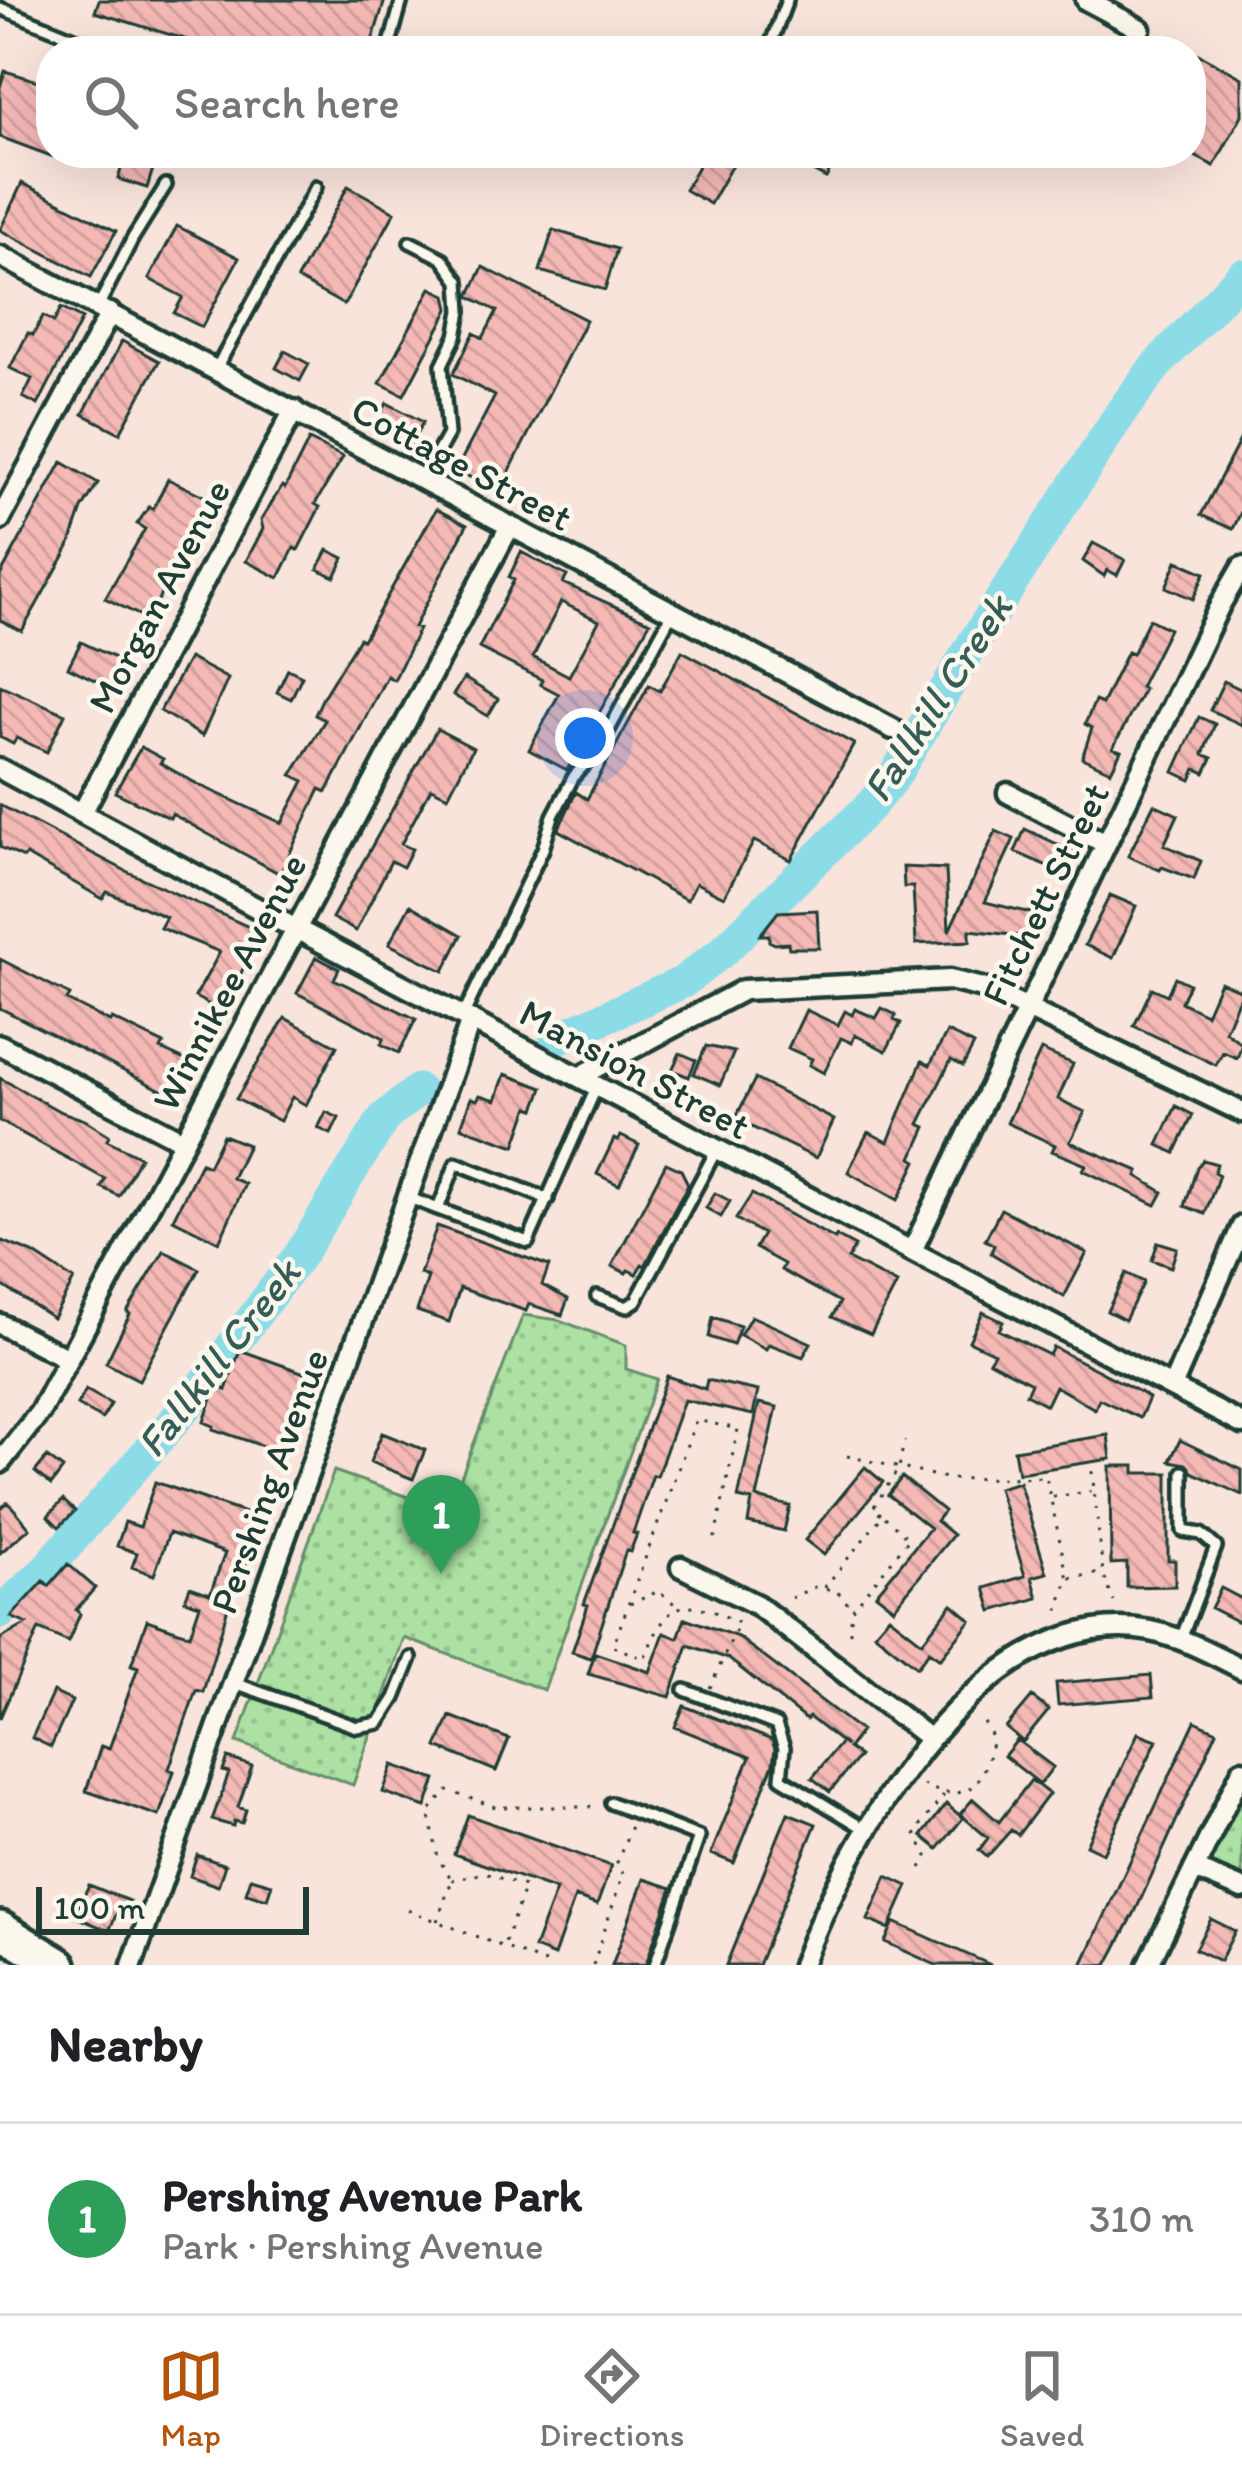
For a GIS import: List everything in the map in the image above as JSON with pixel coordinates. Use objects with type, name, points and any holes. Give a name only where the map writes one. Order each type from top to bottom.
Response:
[{"type":"highway","points":[[0,1929],[59,1965]]},
{"type":"street","points":[[1086,0],[1140,29]]},
{"type":"street","name":"Cottage Street","points":[[0,256],[893,728]]},
{"type":"street","points":[[0,520],[104,310]]},
{"type":"street","name":"Morgan Avenue","points":[[82,813],[294,410]]},
{"type":"street","name":"Winnikee Avenue","points":[[0,1463],[40,1412],[510,526]]},
{"type":"street","name":"Fitchett Street","points":[[912,1251],[1242,567]]},
{"type":"street","name":"Mansion Street","points":[[0,769],[1242,1424]]},
{"type":"street","points":[[1008,794],[1106,844]]},
{"type":"street","points":[[588,1082],[727,995],[759,986],[950,980],[986,989],[1242,1112]]},
{"type":"street","name":"Pershing Avenue","points":[[132,1965],[467,1018]]},
{"type":"street","points":[[0,1046],[183,1141]]},
{"type":"street","points":[[1172,1387],[1242,1226]]},
{"type":"street","points":[[0,1324],[68,1359]]},
{"type":"street","points":[[681,1567],[757,1605],[930,1739]]},
{"type":"street","points":[[802,1965],[868,1831],[930,1739],[1026,1652],[1054,1638],[1120,1628],[1152,1630],[1242,1669]]},
{"type":"street","points":[[1148,1965],[1242,1770]]},
{"type":"street","points":[[1194,1869],[1242,1889]]},
{"type":"lane","points":[[392,36],[402,0]]},
{"type":"lane","points":[[774,36],[787,0]]},
{"type":"lane","points":[[0,8],[70,36]]},
{"type":"lane","points":[[104,310],[133,238],[166,185]]},
{"type":"lane","points":[[216,369],[316,187]]},
{"type":"lane","points":[[410,242],[442,258],[459,281],[461,311],[456,337],[442,364],[448,434],[423,479]]},
{"type":"lane","points":[[467,1018],[543,849],[553,816],[574,776],[597,752],[673,612]]},
{"type":"lane","points":[[407,1197],[528,1242],[548,1199],[588,1082]]},
{"type":"lane","points":[[597,1296],[627,1306],[636,1301],[717,1149]]},
{"type":"lane","points":[[438,1209],[456,1163],[548,1199]]},
{"type":"lane","points":[[1181,1639],[1216,1547],[1201,1534],[1183,1531],[1183,1472]]},
{"type":"lane","points":[[232,1682],[357,1727],[379,1723],[411,1658]]},
{"type":"lane","points":[[685,1690],[776,1725],[784,1748],[781,1778],[868,1831]]},
{"type":"lane","points":[[611,1803],[699,1837],[655,1965]]},
{"type":"path","points":[[849,1642],[852,1610],[909,1539],[873,1508],[899,1468],[904,1441]]},
{"type":"path","points":[[847,1456],[950,1478],[1046,1477],[1068,1579],[1057,1613]]},
{"type":"path","points":[[1092,1471],[1103,1573],[1114,1602]]},
{"type":"path","points":[[1051,1498],[1095,1491]]},
{"type":"path","points":[[824,1588],[883,1515]]},
{"type":"path","points":[[1068,1579],[1103,1573]]},
{"type":"path","points":[[791,1598],[814,1587],[824,1588],[840,1594],[852,1610]]},
{"type":"path","points":[[628,1605],[659,1591],[678,1606]]},
{"type":"path","points":[[923,1785],[944,1795],[963,1793],[982,1778],[993,1738],[981,1717]]},
{"type":"path","points":[[452,1880],[438,1858],[429,1811],[448,1791],[496,1807],[591,1810],[611,1803]]},
{"type":"path","points":[[921,1868],[927,1856],[915,1833],[944,1795]]},
{"type":"path","points":[[592,1965],[623,1874],[617,1863],[636,1813]]},
{"type":"path","points":[[452,1880],[484,1873],[526,1886],[503,1946]]},
{"type":"path","points":[[437,1921],[452,1880]]},
{"type":"path","points":[[408,1910],[550,1965]]},
{"type":"green space","points":[[523,1315],[559,1320],[626,1345],[626,1369],[657,1379],[544,1690],[404,1638],[353,1785],[237,1742],[334,1471],[448,1511]]},
{"type":"green space","points":[[1242,1770],[1242,1889],[1194,1869]]},
{"type":"building","points":[[99,0],[385,0],[374,36],[174,36],[95,12]]},
{"type":"building","points":[[1206,58],[1242,78],[1242,115],[1214,166],[1206,162]]},
{"type":"building","points":[[5,71],[36,80],[36,150],[0,137],[0,87]]},
{"type":"building","points":[[121,168],[153,168],[147,188],[118,179]]},
{"type":"building","points":[[697,168],[730,168],[710,204],[685,190]]},
{"type":"building","points":[[807,168],[832,168],[826,178]]},
{"type":"building","points":[[22,183],[116,231],[91,277],[0,230]]},
{"type":"building","points":[[348,186],[395,212],[344,305],[297,279]]},
{"type":"building","points":[[177,226],[239,258],[202,327],[174,313],[183,297],[149,279]]},
{"type":"building","points":[[553,230],[617,249],[605,290],[540,271]]},
{"type":"building","points":[[483,267],[586,320],[499,492],[456,470],[495,396],[453,374],[474,333],[483,338],[497,311],[469,296]]},
{"type":"building","points":[[431,288],[446,295],[449,309],[404,395],[380,383]]},
{"type":"building","points":[[61,308],[82,319],[38,405],[23,397],[32,379],[10,368],[28,333],[33,335],[43,316],[54,322]]},
{"type":"building","points":[[122,341],[159,361],[120,433],[83,414]]},
{"type":"building","points":[[285,351],[309,364],[300,381],[276,368]]},
{"type":"building","points":[[387,403],[423,422],[411,444],[375,425]]},
{"type":"building","points":[[1242,436],[1242,510],[1233,529],[1201,515]]},
{"type":"building","points":[[309,440],[343,457],[315,504],[320,507],[298,550],[294,548],[279,578],[246,561],[263,529],[261,520],[285,488]]},
{"type":"building","points":[[62,462],[98,483],[22,631],[0,620],[0,576]]},
{"type":"building","points":[[168,479],[212,500],[174,560],[149,620],[105,598],[145,529],[137,524],[149,507],[153,509]]},
{"type":"building","points":[[436,509],[467,525],[414,627],[419,629],[394,680],[387,676],[327,792],[320,789],[280,874],[172,814],[170,818],[115,792],[141,747],[197,784],[282,823],[304,781],[292,775],[325,720],[315,715],[323,697],[359,638],[363,640]]},
{"type":"building","points":[[1093,543],[1125,560],[1117,575],[1107,570],[1104,576],[1083,561]]},
{"type":"building","points":[[328,550],[344,558],[335,577],[318,569]]},
{"type":"building","points":[[521,552],[567,576],[563,583],[650,622],[567,770],[529,750],[559,694],[540,684],[542,680],[479,648],[514,580],[509,577]],"holes":[[[561,602],[599,621],[569,676],[533,657]]]},
{"type":"building","points":[[1177,561],[1205,573],[1193,599],[1166,587]]},
{"type":"building","points":[[1149,619],[1169,629],[1113,748],[1121,751],[1111,771],[1082,758],[1092,728],[1085,724],[1095,701],[1102,704]]},
{"type":"building","points":[[81,642],[121,661],[109,687],[68,667]]},
{"type":"building","points":[[682,651],[854,744],[791,860],[754,841],[724,897],[696,883],[687,900],[558,830],[576,792],[587,799],[649,685],[660,691]]},
{"type":"building","points":[[189,658],[228,679],[202,736],[160,711]]},
{"type":"building","points":[[288,669],[302,676],[291,699],[277,692]]},
{"type":"building","points":[[464,678],[498,699],[488,716],[453,695]]},
{"type":"building","points":[[1224,681],[1242,690],[1242,725],[1210,710]]},
{"type":"building","points":[[0,685],[65,714],[47,752],[17,738],[13,744],[0,737]]},
{"type":"building","points":[[1199,717],[1215,724],[1203,754],[1212,758],[1205,773],[1196,769],[1191,780],[1174,772]]},
{"type":"building","points":[[437,729],[473,748],[448,796],[431,788],[401,844],[412,849],[403,867],[391,861],[356,931],[332,918]]},
{"type":"building","points":[[1154,804],[1178,815],[1164,845],[1201,861],[1194,879],[1128,856]]},
{"type":"building","points":[[0,805],[126,871],[262,933],[221,1011],[195,997],[220,952],[160,928],[166,917],[107,892],[103,899],[26,855],[0,847]]},
{"type":"building","points":[[1025,829],[1072,851],[1061,872],[1015,852]]},
{"type":"building","points":[[996,831],[1014,839],[985,902],[1031,913],[1028,937],[970,930],[970,941],[916,944],[913,887],[904,887],[903,867],[946,869],[949,931]]},
{"type":"building","points":[[1110,895],[1136,906],[1113,958],[1085,945]]},
{"type":"building","points":[[410,905],[462,935],[444,971],[389,944]]},
{"type":"building","points":[[817,910],[819,948],[789,948],[788,943],[775,944],[769,935],[760,935],[778,912]]},
{"type":"building","points":[[316,957],[339,969],[334,979],[416,1019],[399,1053],[381,1044],[384,1038],[297,993]]},
{"type":"building","points":[[0,959],[70,995],[67,1000],[164,1044],[161,1049],[191,1063],[175,1097],[0,1008]]},
{"type":"building","points":[[1175,977],[1189,984],[1181,1002],[1206,1014],[1220,982],[1242,991],[1225,1031],[1242,1044],[1237,1058],[1223,1052],[1216,1065],[1134,1026],[1152,988],[1167,995]]},
{"type":"building","points":[[882,1008],[901,1023],[886,1051],[855,1035],[852,1043],[841,1038],[824,1073],[809,1065],[812,1059],[788,1048],[806,1010],[838,1025],[845,1011],[852,1015],[855,1009],[876,1018]]},
{"type":"building","points":[[285,1018],[337,1046],[306,1105],[292,1097],[280,1121],[236,1099]]},
{"type":"building","points":[[947,1032],[974,1045],[963,1066],[951,1060],[919,1124],[926,1127],[912,1158],[917,1161],[898,1200],[848,1172],[868,1132],[888,1142],[922,1061],[930,1065]]},
{"type":"building","points":[[706,1046],[734,1052],[720,1085],[694,1074]]},
{"type":"building","points":[[1041,1050],[1073,1064],[1058,1099],[1085,1112],[1070,1142],[1139,1171],[1137,1176],[1163,1192],[1156,1205],[1083,1170],[1086,1165],[1052,1151],[1055,1145],[1007,1123]]},
{"type":"building","points":[[680,1053],[696,1060],[689,1077],[672,1070]]},
{"type":"building","points":[[505,1074],[543,1088],[535,1109],[529,1107],[515,1146],[461,1127],[471,1098],[477,1100],[480,1095],[496,1100]]},
{"type":"building","points":[[0,1078],[85,1120],[109,1135],[107,1140],[140,1157],[119,1196],[101,1187],[105,1179],[0,1121]]},
{"type":"building","points":[[755,1079],[834,1120],[816,1158],[735,1119]]},
{"type":"building","points":[[1176,1106],[1193,1115],[1175,1153],[1158,1145]]},
{"type":"building","points":[[326,1112],[339,1118],[331,1134],[318,1128]]},
{"type":"building","points":[[223,1135],[248,1145],[232,1178],[245,1184],[219,1242],[173,1219],[201,1163],[208,1166]]},
{"type":"building","points":[[621,1136],[639,1145],[619,1185],[597,1174],[614,1139]]},
{"type":"building","points":[[1203,1160],[1217,1164],[1214,1172],[1219,1175],[1205,1214],[1185,1206]]},
{"type":"building","points":[[666,1163],[681,1170],[688,1184],[645,1266],[636,1274],[626,1273],[612,1266]]},
{"type":"building","points":[[715,1193],[730,1201],[721,1217],[706,1208]]},
{"type":"building","points":[[752,1194],[855,1246],[848,1259],[897,1284],[871,1334],[832,1317],[840,1302],[781,1270],[784,1264],[755,1248],[763,1234],[736,1219]]},
{"type":"building","points":[[1001,1209],[1087,1253],[1064,1297],[991,1253],[994,1245],[985,1240]]},
{"type":"building","points":[[437,1226],[549,1266],[542,1285],[568,1299],[562,1315],[529,1304],[526,1311],[460,1288],[449,1322],[417,1311],[428,1277],[420,1274]]},
{"type":"building","points":[[0,1240],[33,1253],[74,1280],[53,1318],[0,1284]]},
{"type":"building","points":[[1158,1242],[1177,1248],[1171,1267],[1152,1260]]},
{"type":"building","points":[[164,1251],[199,1269],[139,1380],[106,1363],[127,1312]]},
{"type":"building","points":[[1126,1273],[1144,1282],[1125,1320],[1107,1311]]},
{"type":"building","points":[[983,1312],[1003,1322],[999,1330],[1049,1355],[1053,1347],[1149,1398],[1140,1418],[1099,1399],[1095,1409],[1055,1386],[1046,1405],[1026,1394],[1031,1383],[989,1361],[994,1353],[969,1341]]},
{"type":"building","points":[[751,1316],[811,1343],[803,1357],[769,1344],[766,1349],[740,1335]]},
{"type":"building","points":[[713,1317],[740,1326],[733,1345],[709,1337]]},
{"type":"building","points":[[240,1350],[310,1375],[283,1453],[204,1422],[216,1386],[226,1390]]},
{"type":"building","points":[[667,1376],[705,1389],[707,1380],[758,1391],[753,1415],[684,1400],[657,1476],[653,1475],[633,1533],[637,1534],[630,1552],[626,1550],[591,1658],[572,1652],[588,1605],[584,1604]]},
{"type":"building","points":[[86,1390],[111,1404],[102,1419],[77,1405]]},
{"type":"building","points":[[759,1403],[777,1407],[757,1498],[790,1506],[784,1531],[748,1523],[752,1501],[738,1498]]},
{"type":"building","points":[[382,1433],[425,1450],[413,1479],[370,1462]]},
{"type":"building","points":[[1108,1435],[1111,1459],[1018,1473],[1014,1450]]},
{"type":"building","points":[[1180,1440],[1242,1470],[1242,1495],[1192,1472],[1186,1464],[1170,1461]]},
{"type":"building","points":[[47,1457],[63,1469],[51,1485],[35,1472]]},
{"type":"building","points":[[1110,1466],[1135,1466],[1135,1473],[1168,1473],[1168,1560],[1175,1560],[1175,1586],[1127,1587],[1127,1563],[1111,1564]]},
{"type":"building","points":[[865,1467],[883,1482],[824,1555],[805,1540]]},
{"type":"building","points":[[902,1477],[944,1511],[936,1521],[953,1535],[894,1608],[876,1594],[930,1528],[888,1495]]},
{"type":"building","points":[[155,1482],[265,1520],[229,1604],[203,1692],[196,1690],[169,1769],[174,1771],[159,1816],[86,1791],[101,1746],[109,1749],[138,1667],[131,1665],[147,1620],[190,1635],[200,1605],[185,1600],[190,1587],[210,1594],[225,1553],[169,1533],[154,1575],[132,1567],[137,1553],[117,1546],[125,1522],[140,1527]]},
{"type":"building","points":[[1019,1482],[1047,1573],[1032,1577],[1038,1598],[992,1611],[985,1588],[1025,1576],[998,1488]]},
{"type":"building","points":[[63,1500],[75,1511],[59,1527],[48,1516]]},
{"type":"building","points":[[8,1502],[30,1528],[0,1553],[0,1509]]},
{"type":"building","points":[[68,1564],[95,1588],[76,1610],[80,1614],[68,1642],[39,1629],[0,1718],[0,1639],[27,1624],[11,1617],[44,1581],[49,1586]]},
{"type":"building","points":[[1221,1588],[1242,1599],[1242,1624],[1211,1608]]},
{"type":"building","points":[[952,1604],[971,1620],[940,1659],[929,1651],[917,1667],[874,1633],[889,1616],[922,1642]]},
{"type":"building","points":[[685,1618],[738,1637],[861,1731],[848,1748],[859,1756],[830,1792],[812,1778],[841,1742],[729,1659],[688,1645],[670,1697],[588,1674],[595,1653],[650,1672],[664,1633],[678,1638]]},
{"type":"building","points":[[1151,1675],[1153,1697],[1058,1705],[1056,1683]]},
{"type":"building","points":[[53,1692],[72,1701],[51,1747],[32,1738]]},
{"type":"building","points":[[1032,1697],[1049,1710],[1023,1742],[1006,1728]]},
{"type":"building","points":[[684,1706],[772,1740],[775,1749],[734,1863],[711,1854],[750,1757],[675,1727]]},
{"type":"building","points":[[450,1716],[509,1739],[496,1771],[437,1747]]},
{"type":"building","points":[[1195,1721],[1217,1731],[1135,1912],[1107,1965],[1082,1965]]},
{"type":"building","points":[[1138,1733],[1157,1740],[1103,1853],[1086,1845]]},
{"type":"building","points":[[1017,1740],[1053,1767],[1040,1784],[1004,1756]]},
{"type":"building","points":[[228,1758],[252,1766],[238,1807],[246,1810],[242,1823],[234,1821],[233,1826],[212,1820],[229,1773],[223,1771]]},
{"type":"building","points":[[393,1765],[436,1780],[426,1807],[383,1792]]},
{"type":"building","points":[[1031,1780],[1049,1794],[1018,1835],[1011,1830],[987,1857],[979,1850],[988,1838],[960,1814],[973,1799],[999,1822]]},
{"type":"building","points":[[946,1804],[963,1818],[938,1849],[922,1836]]},
{"type":"building","points":[[788,1813],[816,1824],[758,1965],[726,1965]]},
{"type":"building","points":[[468,1815],[611,1866],[597,1905],[575,1897],[554,1956],[534,1948],[556,1890],[454,1854]]},
{"type":"building","points":[[197,1855],[225,1865],[218,1886],[190,1876]]},
{"type":"building","points":[[887,1876],[908,1886],[889,1929],[868,1920]]},
{"type":"building","points":[[251,1878],[272,1884],[267,1899],[246,1893]]},
{"type":"building","points":[[644,1879],[672,1888],[646,1964],[612,1965]]},
{"type":"building","points":[[89,1885],[129,1901],[109,1931],[74,1916]]},
{"type":"building","points":[[1211,1919],[1235,1931],[1220,1961],[1195,1949]]},
{"type":"building","points":[[894,1922],[991,1965],[936,1965],[885,1942]]},
{"type":"waterway","name":"Fallkill Creek","points":[[556,1039],[683,982],[723,951],[871,805],[895,775],[1124,408],[1156,366],[1242,275]]},
{"type":"waterway","name":"Fallkill Creek","points":[[0,1613],[44,1572],[193,1399],[301,1253],[384,1118],[418,1090]]},
{"type":"place","name":"Pershing Avenue Park","points":[[441,1574]]}]
